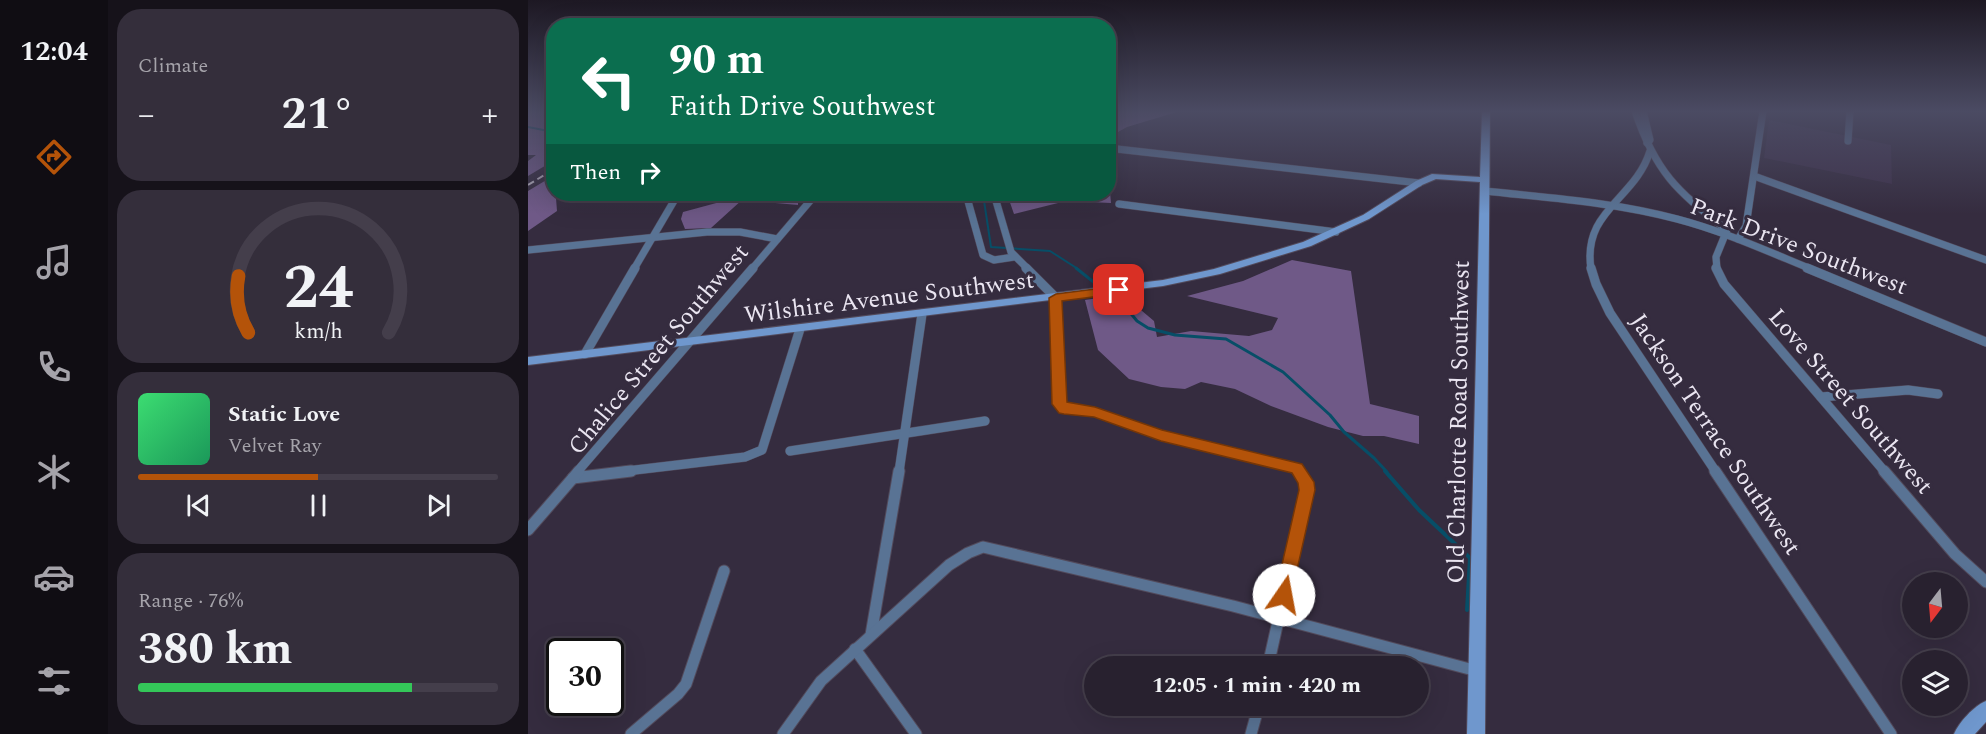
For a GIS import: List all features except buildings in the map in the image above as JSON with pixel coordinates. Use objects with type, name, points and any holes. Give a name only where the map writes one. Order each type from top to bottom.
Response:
[{"type":"street","name":"Old Charlotte Road Southwest","points":[[1476,734],[1485,145]]},
{"type":"street","points":[[1738,238],[1746,226],[1758,145]]},
{"type":"street","name":"Jackson Terrace Southwest","points":[[1648,147],[1647,164],[1637,180],[1610,205],[1593,229],[1589,239],[1588,253],[1594,282],[1603,300],[1892,734]]},
{"type":"street","name":"Jackson Terrace Southwest","points":[[1648,147],[1660,171],[1672,185],[1695,207],[1727,230],[1726,234]]},
{"type":"street","points":[[1116,149],[1419,183]]},
{"type":"street","name":"Wilshire Avenue Southwest","points":[[528,361],[1056,298],[1163,283],[1216,272],[1276,255],[1336,232],[1392,202],[1419,183],[1440,176],[1484,185]]},
{"type":"street","points":[[1754,176],[1986,260]]},
{"type":"street","name":"Park Drive Southwest","points":[[1484,185],[1664,215],[1726,234],[1986,342]]},
{"type":"street","points":[[585,354],[674,201]]},
{"type":"street","name":"Chalice Street Southwest","points":[[528,530],[810,201]]},
{"type":"street","points":[[968,201],[983,255],[994,260],[1011,252]]},
{"type":"street","points":[[996,201],[1011,252],[1056,298],[1058,394],[1059,404],[1064,409],[1095,412],[1161,436],[1285,465],[1297,469],[1302,474],[1307,490],[1270,656]]},
{"type":"street","points":[[1119,204],[1336,232]]},
{"type":"street","points":[[528,250],[721,231],[777,239]]},
{"type":"street","name":"Love Street Southwest","points":[[1726,234],[1715,260],[1717,274],[1955,554],[1986,582]]},
{"type":"street","points":[[871,635],[893,515],[922,314]]},
{"type":"street","points":[[573,478],[754,455],[762,450],[800,329]]},
{"type":"street","points":[[1821,397],[1908,390],[1938,394]]},
{"type":"street","points":[[790,451],[985,421]]},
{"type":"street","points":[[783,734],[821,681],[855,649],[949,565],[970,551],[989,547],[1477,671]]},
{"type":"street","points":[[631,734],[678,694],[686,684],[724,571]]},
{"type":"street","points":[[855,649],[916,734]]},
{"type":"street","points":[[1963,734],[1986,711]]},
{"type":"street","points":[[1251,734],[1256,716]]},
{"type":"shaded area","points":[[528,145],[546,145],[546,165],[528,176],[528,161],[536,155],[528,155]]},
{"type":"shaded area","points":[[1766,145],[1891,145],[1892,184],[1764,158]]},
{"type":"shaded area","points":[[546,180],[546,201],[556,201],[557,211],[528,231],[528,191]]},
{"type":"shaded area","points":[[741,201],[711,228],[685,229],[681,219],[683,212],[720,202]]},
{"type":"shaded area","points":[[762,201],[798,201],[798,205]]},
{"type":"shaded area","points":[[1009,201],[1066,201],[1014,214]]},
{"type":"shaded area","points":[[1066,201],[1111,201],[1111,203]]},
{"type":"shaded area","points":[[1292,260],[1351,271],[1370,404],[1419,416],[1419,444],[1384,436],[1363,436],[1328,427],[1271,406],[1235,389],[1201,382],[1185,389],[1161,387],[1129,379],[1098,350],[1085,300],[1126,294],[1129,300],[1154,321],[1157,337],[1191,331],[1249,336],[1272,330],[1278,318],[1187,296],[1243,281]]},
{"type":"waterway","points":[[984,201],[991,247],[1050,251],[1078,269]]},
{"type":"waterway","points":[[1076,268],[1101,288]]},
{"type":"waterway","points":[[1112,296],[1124,305],[1137,321],[1148,328],[1175,335],[1226,339],[1283,372],[1387,472]]},
{"type":"waterway","points":[[1385,471],[1419,510],[1470,558],[1467,610]]},
{"type":"railway","points":[[528,185],[546,174]]},
{"type":"route","points":[[1119,290],[1056,298],[1059,404],[1064,409],[1095,412],[1115,418],[1161,436],[1297,469],[1306,482],[1307,490],[1284,595]]}]
